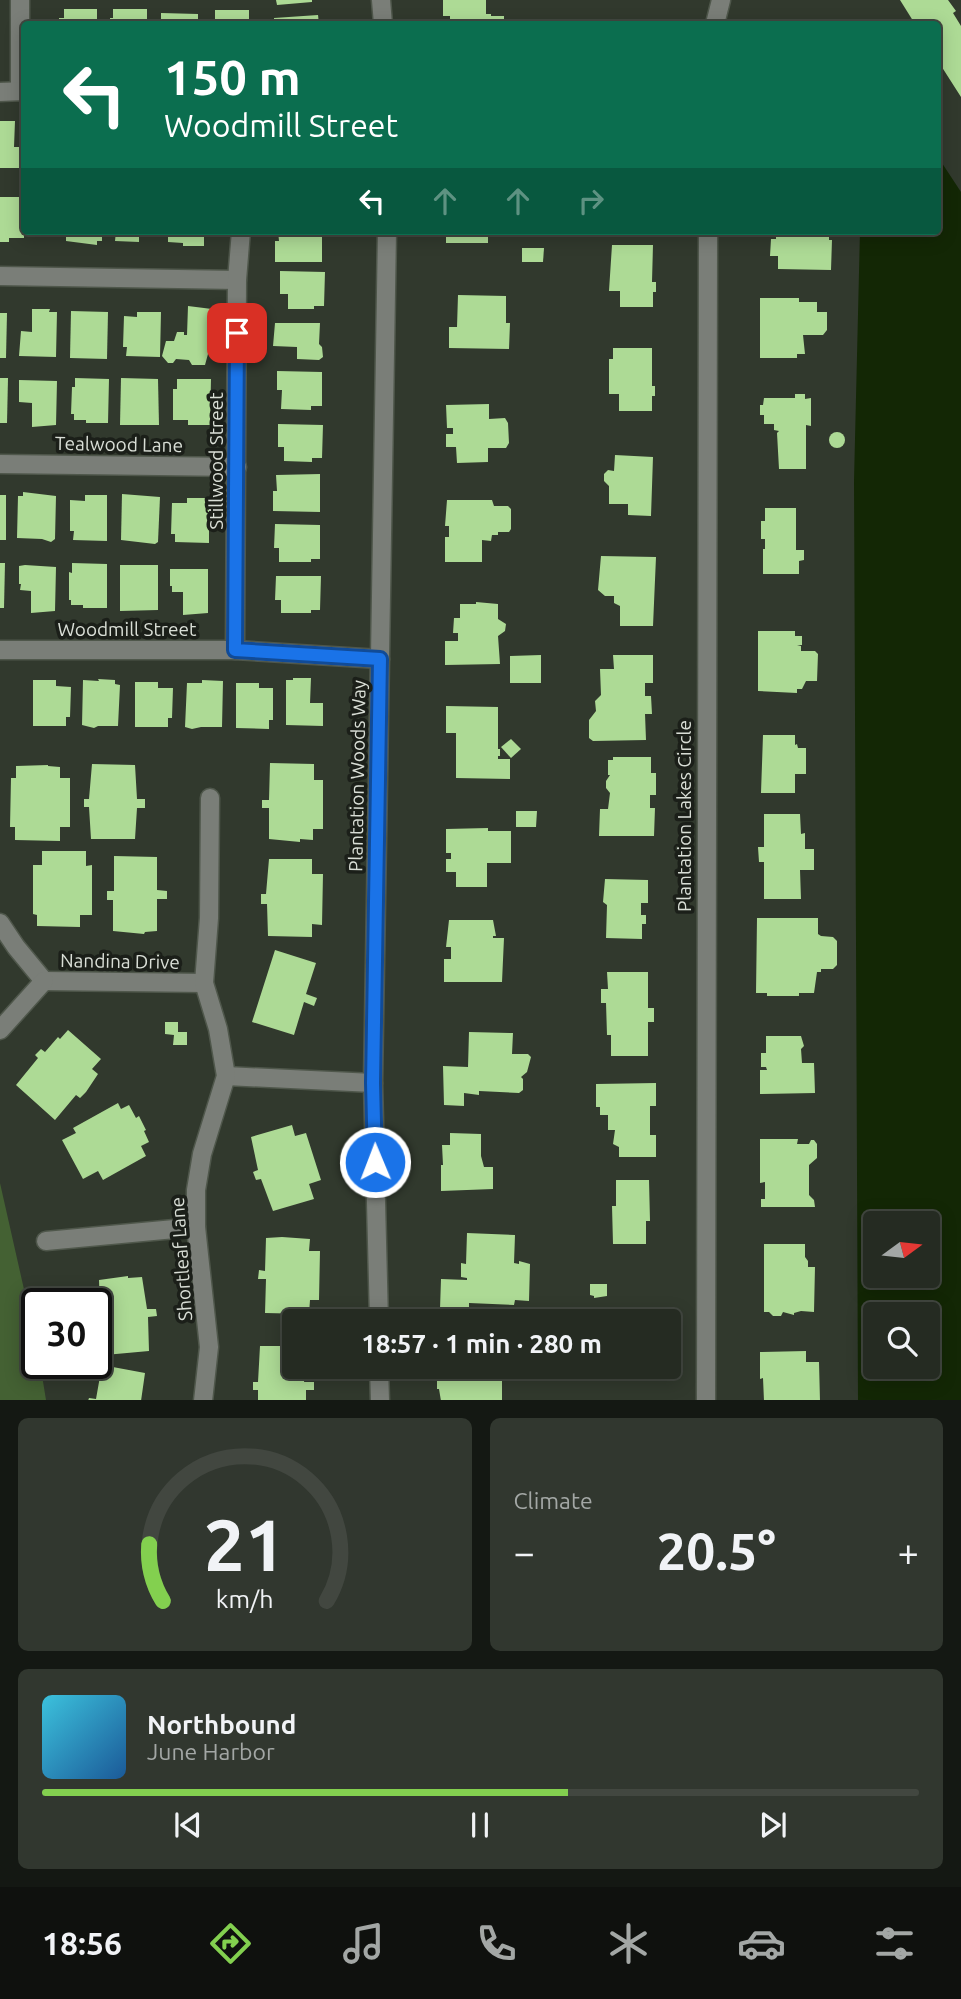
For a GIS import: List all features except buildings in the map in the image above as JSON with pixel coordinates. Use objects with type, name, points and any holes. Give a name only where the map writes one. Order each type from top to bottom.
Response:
[{"type":"street","points":[[20,0],[21,46]]},
{"type":"street","points":[[381,0],[383,21]]},
{"type":"street","points":[[716,21],[721,0]]},
{"type":"street","points":[[0,92],[21,91]]},
{"type":"street","name":"Stillwood Street","points":[[235,650],[237,280],[241,235]]},
{"type":"street","name":"Plantation Woods Way","points":[[379,1309],[373,1083],[387,235]]},
{"type":"street","name":"Plantation Lakes Circle","points":[[706,1400],[705,642],[708,235]]},
{"type":"street","points":[[0,276],[237,280]]},
{"type":"street","name":"Tealwood Lane","points":[[0,464],[237,467]]},
{"type":"street","name":"Woodmill Street","points":[[0,650],[235,650],[380,659]]},
{"type":"street","points":[[204,984],[209,918],[210,798]]},
{"type":"street","points":[[0,923],[44,981],[0,1030]]},
{"type":"street","name":"Nandina Drive","points":[[44,981],[204,984],[218,1029],[226,1076]]},
{"type":"street","points":[[226,1076],[373,1083]]},
{"type":"street","name":"Shortleaf Lane","points":[[203,1400],[209,1347],[196,1227],[196,1190],[202,1154],[226,1076]]},
{"type":"street","points":[[46,1241],[196,1227]]},
{"type":"street","points":[[380,1379],[380,1400]]},
{"type":"shaded area","points":[[941,162],[961,192],[961,1400],[858,1400],[854,481],[860,235],[941,235]]},
{"type":"shaded area","points":[[0,1183],[24,1288],[21,1288],[21,1379],[43,1379],[46,1400],[0,1400]]},
{"type":"route","points":[[237,333],[235,650],[380,659],[373,1083],[375,1162]]}]
